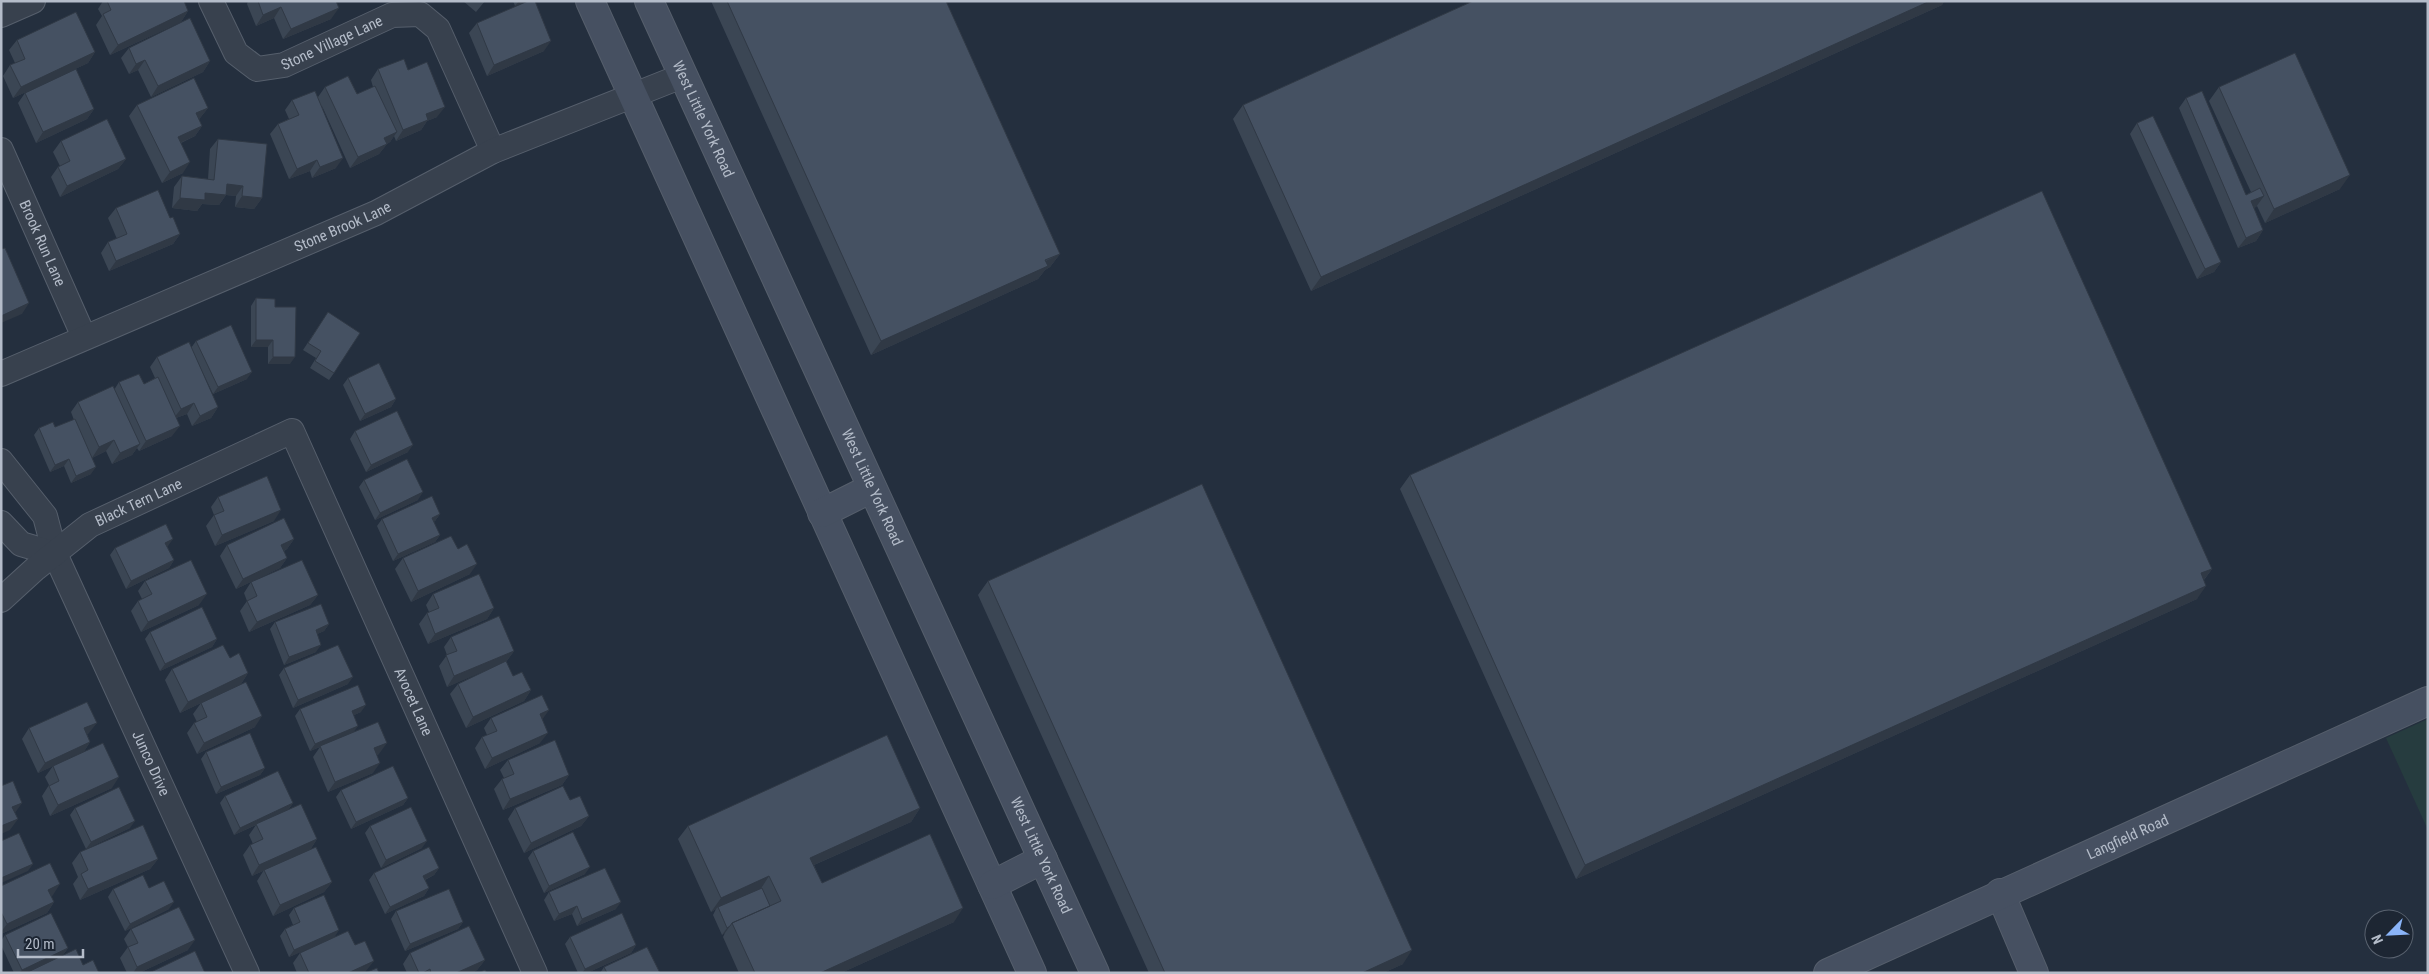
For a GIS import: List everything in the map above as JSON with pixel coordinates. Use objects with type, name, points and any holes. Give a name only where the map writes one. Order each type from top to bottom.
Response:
[{"type":"main road","points":[[590,1],[1032,973]]},
{"type":"main road","name":"West Little York Road","points":[[649,1],[1095,973]]},
{"type":"main road","points":[[822,513],[872,488]]},
{"type":"main road","name":"Langfield Road","points":[[1828,973],[2000,893],[2428,701]]},
{"type":"main road","points":[[992,885],[1043,859]]},
{"type":"main road","points":[[2000,893],[2034,973]]},
{"type":"street","points":[[1,15],[32,1]]},
{"type":"street","name":"Stone Village Lane","points":[[212,1],[236,53],[257,68],[284,65],[392,15],[420,14],[438,29],[493,151]]},
{"type":"street","name":"Stone Brook Lane","points":[[1,374],[376,213],[493,151],[682,76]]},
{"type":"street","name":"Brook Run Lane","points":[[1,150],[84,337]]},
{"type":"street","name":"Black Tern Lane","points":[[1,600],[90,526],[292,431]]},
{"type":"street","name":"Avocet Lane","points":[[292,431],[535,973]]},
{"type":"street","name":"Junco Drive","points":[[1,461],[45,516],[54,554],[248,973]]},
{"type":"street","points":[[1,523],[21,544],[54,554]]},
{"type":"green space","points":[[2428,719],[2428,830],[2386,738]]},
{"type":"building","points":[[107,1],[184,1],[188,11],[118,45],[103,14],[111,10]]},
{"type":"building","points":[[258,1],[336,1],[339,8],[291,29],[281,7],[263,15]]},
{"type":"building","points":[[528,1],[535,1],[551,41],[494,65],[477,23]]},
{"type":"building","points":[[727,1],[946,1],[1060,254],[1045,260],[1048,266],[881,341]]},
{"type":"building","points":[[1473,1],[1930,1],[1321,277],[1243,105]]},
{"type":"building","points":[[76,12],[95,52],[21,87],[10,65],[25,59],[17,40]]},
{"type":"building","points":[[190,18],[210,61],[158,86],[145,60],[136,64],[129,48]]},
{"type":"building","points":[[2295,53],[2350,175],[2274,209],[2219,87]]},
{"type":"building","points":[[404,59],[408,70],[427,62],[445,107],[426,114],[428,120],[403,130],[378,69]]},
{"type":"building","points":[[76,69],[94,109],[43,132],[25,93]]},
{"type":"building","points":[[348,76],[357,94],[375,86],[397,132],[384,138],[387,144],[358,157],[325,87]]},
{"type":"building","points":[[194,78],[208,108],[196,113],[202,126],[178,137],[190,162],[170,172],[137,105]]},
{"type":"building","points":[[315,91],[343,158],[320,167],[317,160],[297,169],[278,124],[299,115],[292,100]]},
{"type":"building","points":[[2202,91],[2246,195],[2260,188],[2264,196],[2251,201],[2263,230],[2246,238],[2186,98]]},
{"type":"building","points":[[2153,116],[2221,262],[2205,269],[2137,123]]},
{"type":"building","points":[[107,119],[126,159],[67,186],[58,167],[70,161],[61,141]]},
{"type":"building","points":[[218,139],[267,144],[262,198],[242,196],[243,186],[227,184],[226,195],[205,193],[205,200],[180,198],[182,176],[214,180]]},
{"type":"building","points":[[158,190],[170,218],[173,217],[180,234],[116,261],[108,242],[127,234],[116,208]]},
{"type":"building","points":[[2042,191],[2212,569],[2201,573],[2206,586],[1585,865],[1410,475]]},
{"type":"building","points":[[5,248],[29,303],[1,316],[1,249]]},
{"type":"building","points":[[256,298],[275,299],[275,307],[296,307],[295,357],[273,357],[273,340],[256,340]]},
{"type":"building","points":[[328,312],[360,333],[334,373],[315,361],[321,351],[308,343]]},
{"type":"building","points":[[231,325],[252,372],[218,387],[196,341]]},
{"type":"building","points":[[189,342],[218,407],[200,416],[194,403],[181,409],[157,357]]},
{"type":"building","points":[[379,363],[396,399],[365,414],[348,378]]},
{"type":"building","points":[[139,374],[144,384],[158,377],[180,426],[146,441],[119,382]]},
{"type":"building","points":[[113,386],[140,444],[120,453],[114,440],[99,447],[78,402]]},
{"type":"building","points":[[397,411],[413,445],[371,465],[355,431]]},
{"type":"building","points":[[75,419],[96,467],[76,476],[69,459],[55,465],[39,428],[53,422],[55,427]]},
{"type":"building","points":[[407,459],[423,492],[380,513],[364,480]]},
{"type":"building","points":[[267,476],[281,510],[222,535],[214,515],[224,511],[218,497]]},
{"type":"building","points":[[1202,484],[1412,950],[1362,973],[1165,973],[988,581]]},
{"type":"building","points":[[432,496],[440,514],[432,518],[440,535],[398,554],[382,519]]},
{"type":"building","points":[[284,518],[294,539],[281,545],[287,558],[243,579],[227,545]]},
{"type":"building","points":[[166,524],[173,539],[165,543],[174,560],[131,581],[115,548]]},
{"type":"building","points":[[451,536],[458,549],[467,544],[477,564],[418,591],[403,558]]},
{"type":"building","points":[[191,560],[207,594],[148,622],[138,601],[152,594],[145,581]]},
{"type":"building","points":[[302,560],[318,595],[257,622],[247,601],[257,596],[251,582]]},
{"type":"building","points":[[479,574],[494,608],[435,634],[427,613],[439,608],[433,594]]},
{"type":"building","points":[[321,604],[329,624],[316,630],[321,645],[289,657],[275,622]]},
{"type":"building","points":[[202,607],[217,639],[165,664],[150,632]]},
{"type":"building","points":[[499,616],[514,651],[454,676],[446,655],[457,651],[451,637]]},
{"type":"building","points":[[223,645],[230,658],[239,653],[248,673],[188,702],[172,669]]},
{"type":"building","points":[[338,645],[353,677],[298,700],[284,668]]},
{"type":"building","points":[[506,661],[513,676],[522,672],[531,690],[473,717],[458,684]]},
{"type":"building","points":[[246,682],[262,716],[204,743],[194,723],[207,717],[201,703]]},
{"type":"building","points":[[358,685],[366,705],[352,711],[358,726],[315,744],[300,709]]},
{"type":"building","points":[[542,695],[549,710],[540,714],[548,733],[492,758],[482,737],[497,731],[491,718]]},
{"type":"building","points":[[87,702],[97,723],[84,728],[90,742],[45,763],[29,728]]},
{"type":"building","points":[[378,722],[387,743],[374,748],[380,763],[335,782],[320,746]]},
{"type":"building","points":[[250,733],[265,768],[221,787],[206,752]]},
{"type":"building","points":[[887,735],[920,808],[810,858],[822,883],[930,834],[963,908],[820,973],[755,973],[732,923],[781,901],[769,876],[721,898],[688,826]]},
{"type":"building","points":[[555,740],[569,775],[510,799],[502,779],[514,774],[508,760]]},
{"type":"building","points":[[103,743],[119,777],[58,805],[49,786],[59,781],[53,766]]},
{"type":"building","points":[[393,766],[408,798],[356,822],[341,790]]},
{"type":"building","points":[[278,771],[293,803],[240,828],[225,796]]},
{"type":"building","points":[[13,781],[22,803],[12,807],[18,819],[1,826],[1,786]]},
{"type":"building","points":[[563,786],[570,800],[580,796],[589,816],[531,843],[515,808]]},
{"type":"building","points":[[119,787],[135,821],[91,842],[75,808]]},
{"type":"building","points":[[301,804],[317,839],[259,865],[250,845],[263,839],[256,824]]},
{"type":"building","points":[[411,807],[427,841],[386,860],[370,826]]},
{"type":"building","points":[[143,825],[158,859],[88,889],[81,874],[88,870],[80,852]]},
{"type":"building","points":[[573,832],[590,867],[549,886],[533,851]]},
{"type":"building","points":[[19,833],[33,864],[1,878],[1,841]]},
{"type":"building","points":[[316,847],[332,882],[280,905],[264,870]]},
{"type":"building","points":[[429,847],[439,868],[423,876],[429,888],[390,907],[374,873]]},
{"type":"building","points":[[50,863],[60,884],[48,890],[54,902],[7,924],[1,912],[1,886]]},
{"type":"building","points":[[605,868],[621,902],[582,919],[577,906],[559,914],[549,892]]},
{"type":"building","points":[[143,875],[149,888],[164,881],[174,902],[130,924],[113,889]]},
{"type":"building","points":[[762,888],[770,906],[732,923],[727,928],[718,907]]},
{"type":"building","points":[[449,889],[463,922],[410,944],[396,911]]},
{"type":"building","points":[[324,895],[339,930],[294,950],[285,929],[300,922],[294,908]]},
{"type":"building","points":[[179,907],[195,940],[137,967],[128,947],[138,943],[131,929]]},
{"type":"building","points":[[51,913],[68,948],[22,970],[5,935]]},
{"type":"building","points":[[622,913],[636,945],[585,969],[570,937]]},
{"type":"building","points":[[469,926],[485,960],[456,973],[431,973],[430,969],[419,973],[410,953]]},
{"type":"building","points":[[348,931],[355,945],[365,941],[374,961],[348,973],[309,973],[300,953]]},
{"type":"building","points":[[647,947],[660,973],[607,973],[604,967]]},
{"type":"building","points":[[76,949],[83,965],[93,960],[99,973],[28,973],[28,972]]},
{"type":"building","points":[[195,951],[205,973],[149,973]]},
{"type":"building","points":[[377,968],[379,973],[365,973]]}]
